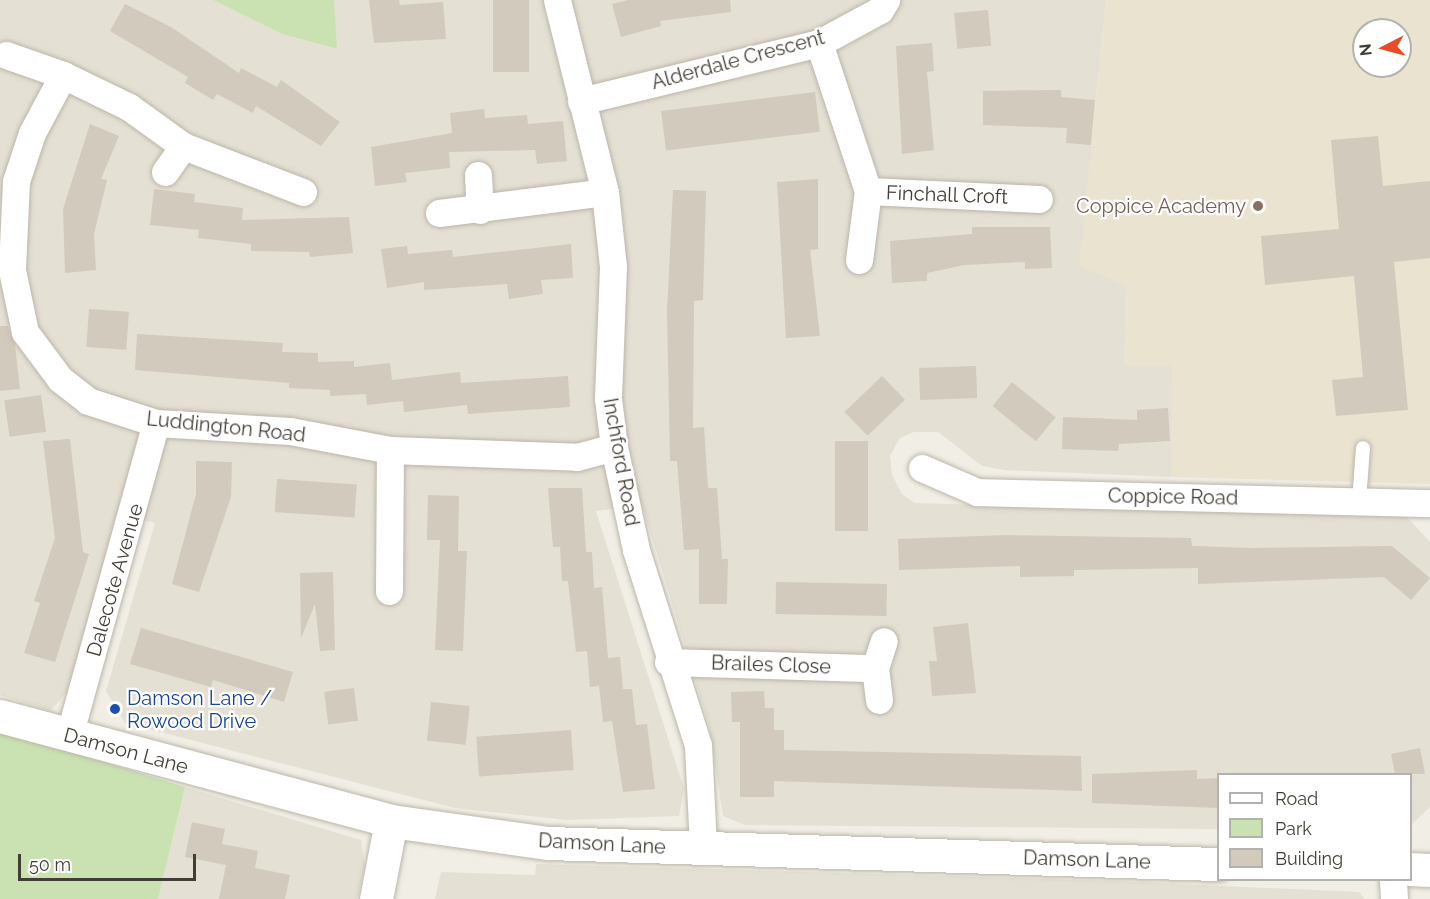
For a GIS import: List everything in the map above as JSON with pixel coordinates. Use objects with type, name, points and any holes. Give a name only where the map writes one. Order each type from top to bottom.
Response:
[{"type":"street","name":"Inchford Road","points":[[558,0],[605,192],[613,267],[608,398],[614,447],[668,662],[698,745],[704,848]]},
{"type":"street","name":"Alderdale Crescent","points":[[581,101],[819,43],[880,10],[886,0]]},
{"type":"street","name":"Finchall Croft","points":[[819,43],[868,191],[1039,199]]},
{"type":"street","points":[[6,55],[63,75],[129,107],[183,146],[303,192]]},
{"type":"street","name":"Luddington Road","points":[[63,75],[32,133],[16,181],[11,223],[17,305],[26,332],[60,379],[88,401],[156,423],[290,431],[390,450],[577,457],[614,447]]},
{"type":"street","points":[[165,172],[183,146]]},
{"type":"street","points":[[478,175],[480,210]]},
{"type":"street","points":[[860,260],[868,191]]},
{"type":"street","points":[[439,213],[480,210],[605,192]]},
{"type":"street","name":"Dalecote Avenue","points":[[69,736],[156,423]]},
{"type":"street","points":[[389,591],[390,450]]},
{"type":"street","name":"Coppice Road","points":[[922,468],[977,492],[1430,503]]},
{"type":"street","points":[[879,700],[875,668],[884,641]]},
{"type":"street","name":"Brailes Close","points":[[668,662],[875,668]]},
{"type":"street","name":"Damson Lane","points":[[0,716],[391,821],[548,843],[1217,864]]},
{"type":"street","points":[[376,899],[391,821]]},
{"type":"street","points":[[1412,869],[1430,870]]},
{"type":"street","points":[[1393,881],[1394,899]]},
{"type":"lane","points":[[1359,501],[1363,448]]},
{"type":"shaded area","points":[[0,0],[213,0],[282,34],[336,49],[334,0],[1106,0],[1091,145],[1127,286],[1124,366],[1173,366],[1171,477],[1004,470],[982,466],[938,432],[914,432],[900,438],[890,456],[892,475],[902,494],[915,503],[1407,517],[1430,542],[1430,807],[1412,824],[1412,773],[1217,773],[1217,829],[745,825],[723,816],[709,725],[642,505],[596,511],[684,789],[679,816],[567,820],[455,808],[125,723],[106,691],[155,523],[117,513],[70,689],[50,711],[0,695]]},
{"type":"shaded area","name":"Coppice Academy","points":[[1106,0],[1430,0],[1430,484],[1171,477],[1172,366],[1124,366],[1127,286],[1079,266]]},
{"type":"shaded area","points":[[185,787],[361,840],[365,866],[357,899],[158,899]]},
{"type":"shaded area","points":[[536,864],[1111,881],[1359,892],[1365,899],[435,899],[441,872],[535,875]]},
{"type":"green space","points":[[213,0],[334,0],[337,49],[282,34]]},
{"type":"green space","points":[[0,730],[185,787],[158,899],[0,899]]},
{"type":"building","points":[[369,0],[399,0],[400,5],[443,2],[446,39],[374,43]]},
{"type":"building","points":[[493,0],[529,0],[529,72],[493,72]]},
{"type":"building","points":[[628,0],[730,0],[731,12],[660,21],[661,26],[621,37],[612,4]]},
{"type":"building","points":[[125,4],[171,27],[239,73],[241,68],[277,87],[281,80],[340,122],[321,146],[256,106],[253,113],[217,94],[213,100],[185,83],[188,77],[110,31]]},
{"type":"building","points":[[988,10],[991,46],[957,49],[954,13]]},
{"type":"building","points":[[932,43],[934,71],[927,72],[934,150],[902,154],[896,46]]},
{"type":"building","points":[[1061,90],[1061,97],[1095,100],[1091,145],[1066,143],[1067,128],[983,125],[983,91]]},
{"type":"building","points":[[815,92],[820,132],[666,151],[661,111]]},
{"type":"building","points":[[484,109],[485,118],[527,115],[528,124],[563,121],[567,161],[537,164],[535,150],[449,152],[450,168],[405,173],[407,182],[375,186],[371,147],[452,133],[450,113]]},
{"type":"building","points":[[90,124],[119,136],[101,179],[107,180],[94,234],[96,270],[65,273],[63,209]]},
{"type":"building","points":[[1378,136],[1383,186],[1430,181],[1430,258],[1394,262],[1408,410],[1336,416],[1332,380],[1363,377],[1354,276],[1265,285],[1261,236],[1339,229],[1331,140]]},
{"type":"building","points":[[818,179],[818,249],[810,250],[820,336],[786,338],[777,182]]},
{"type":"building","points":[[154,189],[195,194],[194,202],[243,208],[242,220],[349,217],[353,253],[310,257],[309,252],[251,251],[251,244],[198,238],[199,230],[150,225]]},
{"type":"building","points":[[673,190],[706,191],[703,300],[694,301],[693,428],[704,427],[708,488],[717,488],[722,559],[728,559],[727,604],[699,604],[699,549],[684,550],[677,461],[670,461],[667,311]]},
{"type":"building","points":[[972,227],[1050,227],[1052,268],[1025,269],[1025,262],[964,265],[927,273],[927,281],[892,283],[890,241],[972,234]]},
{"type":"building","points":[[571,244],[573,278],[541,280],[543,294],[509,299],[507,284],[424,290],[424,282],[387,288],[381,249],[407,246],[408,254],[452,250],[453,257]]},
{"type":"building","points":[[89,309],[129,312],[126,350],[86,347]]},
{"type":"building","points":[[0,326],[8,326],[15,345],[20,389],[0,391]]},
{"type":"building","points":[[137,334],[283,343],[282,352],[318,353],[318,362],[354,361],[354,367],[390,363],[392,380],[460,372],[461,383],[568,376],[570,407],[468,414],[467,405],[404,412],[403,401],[367,405],[366,394],[330,396],[330,390],[289,388],[289,383],[135,370]]},
{"type":"building","points":[[976,366],[977,398],[920,400],[919,368]]},
{"type":"building","points":[[882,376],[905,400],[868,436],[845,412]]},
{"type":"building","points":[[1012,382],[1056,417],[1036,441],[992,406]]},
{"type":"building","points":[[41,395],[46,432],[10,437],[4,400]]},
{"type":"building","points":[[1168,408],[1170,441],[1119,444],[1118,451],[1062,449],[1063,417],[1137,420],[1137,410]]},
{"type":"building","points":[[70,439],[83,552],[89,554],[55,662],[24,653],[40,603],[34,601],[55,538],[43,441]]},
{"type":"building","points":[[835,441],[868,441],[868,531],[835,531]]},
{"type":"building","points":[[196,461],[232,462],[231,497],[199,592],[172,584],[196,494]]},
{"type":"building","points":[[277,479],[357,485],[355,518],[275,512]]},
{"type":"building","points":[[548,488],[582,488],[586,552],[592,552],[594,588],[602,587],[608,658],[620,657],[623,689],[632,689],[636,725],[647,724],[655,789],[623,792],[612,721],[603,722],[599,686],[590,687],[587,651],[576,652],[568,581],[562,581],[560,547],[553,547]]},
{"type":"building","points":[[428,495],[459,496],[458,551],[467,551],[463,651],[435,650],[440,540],[427,540]]},
{"type":"building","points":[[1008,535],[1191,538],[1192,546],[1250,548],[1392,546],[1430,578],[1411,600],[1384,577],[1198,584],[1198,568],[1074,570],[1074,576],[1020,577],[1020,566],[899,570],[898,539]]},
{"type":"building","points":[[333,572],[335,650],[320,651],[315,604],[301,638],[300,573]]},
{"type":"building","points":[[776,582],[887,584],[886,616],[775,614]]},
{"type":"building","points":[[968,623],[976,693],[932,696],[929,661],[937,661],[933,627]]},
{"type":"building","points":[[141,628],[293,672],[284,702],[213,680],[211,687],[130,664]]},
{"type":"building","points":[[354,688],[358,721],[328,724],[324,692]]},
{"type":"building","points":[[764,691],[765,708],[774,708],[774,730],[784,730],[784,750],[1081,756],[1082,791],[774,781],[774,797],[740,797],[740,722],[732,722],[731,692]]},
{"type":"building","points":[[431,702],[470,706],[466,745],[427,741]]},
{"type":"building","points":[[571,730],[574,770],[479,777],[476,737]]},
{"type":"building","points":[[1420,748],[1425,774],[1395,773],[1391,754]]},
{"type":"building","points":[[1197,770],[1197,779],[1217,778],[1217,808],[1092,803],[1092,774]]},
{"type":"building","points":[[192,822],[225,829],[222,844],[258,851],[255,868],[290,875],[285,899],[219,899],[226,865],[185,857]]},
{"type":"place","name":"Coppice Academy","points":[[1258,206]]},
{"type":"place","name":"Damson Lane / Rowood Drive","points":[[115,709]]}]
